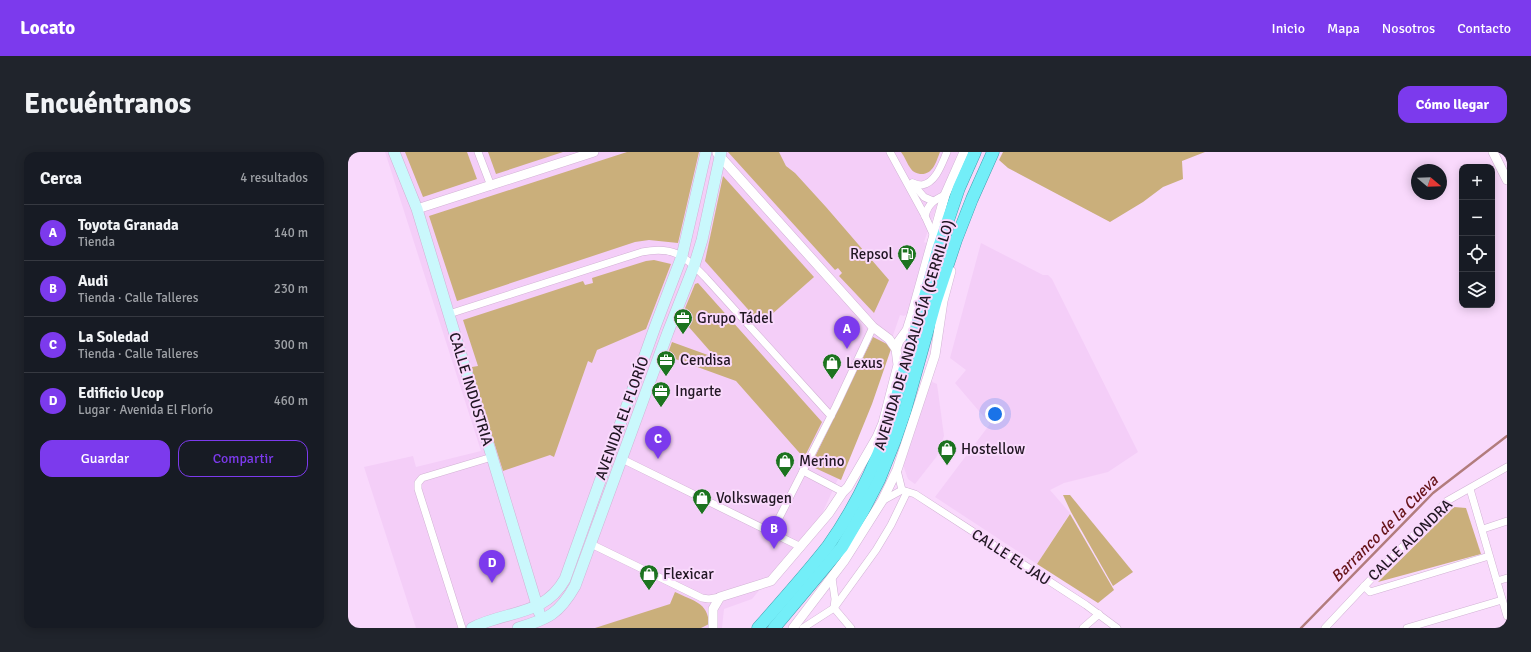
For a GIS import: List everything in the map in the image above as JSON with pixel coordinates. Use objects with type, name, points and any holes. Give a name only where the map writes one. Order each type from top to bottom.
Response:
[{"type":"highway","name":"AVENIDA DE ANDALUCÍA (CERRILLO)","points":[[758,628],[827,546],[846,518],[877,459],[887,432],[904,358],[938,250],[959,188],[975,152]]},
{"type":"highway","name":"AVENIDA DE ANDALUCÍA (CERRILLO)","points":[[913,332],[956,240],[993,152]]},
{"type":"highway","name":"AVENIDA DE ANDALUCÍA (CERRILLO)","points":[[774,628],[842,547],[879,480],[897,435],[904,358]]},
{"type":"main road","name":"CALLE INDUSTRIA","points":[[394,152],[417,209],[538,606],[541,624]]},
{"type":"main road","name":"AVENIDA EL FLORÍO","points":[[472,628],[538,606],[559,589],[565,579],[578,538],[682,256],[706,152]]},
{"type":"main road","name":"AVENIDA EL FLORÍO","points":[[518,628],[541,624],[567,601],[576,586],[668,332],[694,266],[702,240],[719,154]]},
{"type":"main road","points":[[609,453],[622,459]]},
{"type":"main road","points":[[578,538],[591,544]]},
{"type":"street","points":[[478,152],[491,186]]},
{"type":"street","points":[[417,209],[594,152]]},
{"type":"street","points":[[890,152],[903,174],[934,236]]},
{"type":"street","points":[[912,183],[923,185],[931,180],[937,173],[947,152]]},
{"type":"street","name":"AVENIDA DE ANDALUCÍA (CERRILLO)","points":[[720,597],[771,581],[829,513],[848,487],[877,437],[883,423],[893,389],[898,365],[904,358],[898,341],[913,332],[944,195],[964,152]]},
{"type":"street","points":[[1493,152],[1507,180]]},
{"type":"street","points":[[719,154],[873,327],[889,340],[904,358],[926,365],[933,363]]},
{"type":"street","points":[[903,174],[924,197],[933,201]]},
{"type":"street","points":[[925,216],[927,207],[933,201],[944,195]]},
{"type":"street","name":"AVENIDA DE ANDALUCÍA (CERRILLO)","points":[[793,628],[832,578],[855,544],[882,501],[897,470],[933,363],[943,301],[954,262],[956,240]]},
{"type":"street","points":[[448,314],[642,252],[661,250],[682,256],[694,266],[831,416]]},
{"type":"street","points":[[777,535],[775,526],[831,416],[873,327]]},
{"type":"street","points":[[881,333],[913,332],[931,336],[937,343]]},
{"type":"street","points":[[893,389],[894,405]]},
{"type":"street","points":[[462,628],[418,488],[418,483],[422,478],[492,457]]},
{"type":"street","points":[[622,459],[801,547]]},
{"type":"street","name":"CALLE ALONDRA","points":[[1325,628],[1447,501],[1507,467]]},
{"type":"street","points":[[803,628],[834,608],[887,531],[905,491],[897,470]]},
{"type":"street","points":[[803,471],[843,492]]},
{"type":"street","points":[[1470,488],[1507,616]]},
{"type":"street","points":[[882,501],[905,491]]},
{"type":"street","name":"CALLE EL JAU","points":[[905,491],[917,495],[1099,614],[1103,619],[1117,628]]},
{"type":"street","points":[[1482,529],[1507,521]]},
{"type":"street","points":[[591,544],[702,598],[709,599],[720,597]]},
{"type":"street","points":[[827,565],[855,544]]},
{"type":"street","points":[[1364,586],[1370,592],[1489,556]]},
{"type":"street","points":[[832,578],[834,608],[852,628]]},
{"type":"street","points":[[1497,581],[1507,578]]},
{"type":"street","points":[[834,590],[846,592]]},
{"type":"street","points":[[713,628],[713,609],[720,597]]},
{"type":"street","points":[[1406,628],[1502,600]]},
{"type":"street","points":[[1083,628],[1099,614]]},
{"type":"street","points":[[1333,620],[1335,628]]},
{"type":"shaded area","points":[[385,152],[958,152],[924,242],[928,244],[910,312],[904,316],[900,315],[887,353],[838,479],[821,516],[752,599],[724,609],[722,628],[416,628],[364,467],[413,456],[416,467],[481,451]]},
{"type":"shaded area","points":[[405,152],[467,152],[477,179],[423,197]]},
{"type":"shaded area","points":[[488,152],[563,152],[496,174]]},
{"type":"shaded area","points":[[627,152],[699,152],[678,243],[649,240],[635,242],[457,301],[429,216]]},
{"type":"shaded area","points":[[728,152],[779,152],[786,166],[795,173],[826,207],[889,280],[874,313],[839,276],[842,273],[838,268],[835,270]]},
{"type":"shaded area","points":[[901,152],[940,152],[931,170],[924,174],[920,174],[912,170]]},
{"type":"shaded area","points":[[1003,152],[1205,152],[1182,161],[1183,179],[1163,187],[1143,202],[1110,222],[1008,168],[999,160]]},
{"type":"shaded area","points":[[723,176],[814,277],[761,324],[705,261]]},
{"type":"shaded area","points":[[981,243],[1043,275],[1048,275],[1052,279],[1138,452],[1108,472],[1064,483],[1050,490],[1070,513],[1037,564],[935,497],[990,424],[955,383],[966,370],[950,358]]},
{"type":"shaded area","points":[[654,260],[671,264],[646,329],[597,350],[592,363],[588,361],[554,457],[550,455],[503,471],[474,378],[472,367],[478,366],[463,320],[583,281],[585,285],[593,283],[592,278],[646,261]]},
{"type":"shaded area","points":[[698,283],[822,422],[804,458],[736,381],[667,356],[672,342],[716,358],[681,318],[695,284]]},
{"type":"shaded area","points":[[873,337],[887,344],[891,349],[872,404],[841,480],[815,468],[817,462],[813,461]]},
{"type":"shaded area","points":[[930,381],[937,384],[944,436],[937,456],[915,484],[908,479],[903,465]]},
{"type":"shaded area","points":[[1063,495],[1070,495],[1133,572],[1113,586]]},
{"type":"shaded area","points":[[1454,507],[1466,508],[1481,554],[1378,582]]},
{"type":"shaded area","points":[[1070,514],[1114,590],[1098,603],[1037,564]]},
{"type":"shaded area","points":[[675,592],[693,600],[703,607],[706,611],[709,624],[701,628],[595,628],[670,604]]},
{"type":"waterway","name":"Barranco de la Cueva","points":[[1301,628],[1433,493],[1507,436]]},
{"type":"place","name":"Repsol","points":[[907,271]]},
{"type":"place","name":"Grupo Tádel","points":[[683,335]]},
{"type":"place","name":"Toyota Granada","points":[[847,349]]},
{"type":"place","name":"Cendisa","points":[[666,377]]},
{"type":"place","name":"Lexus","points":[[832,380]]},
{"type":"place","name":"Ingarte","points":[[661,408]]},
{"type":"place","name":"La Soledad","points":[[658,459]]},
{"type":"place","name":"Hostellow","points":[[947,466]]},
{"type":"place","name":"Merino","points":[[785,478]]},
{"type":"place","name":"Volkswagen","points":[[702,515]]},
{"type":"place","name":"Audi","points":[[774,549]]},
{"type":"place","name":"Edificio Ucop","points":[[492,583]]},
{"type":"place","name":"Flexicar","points":[[649,591]]}]
